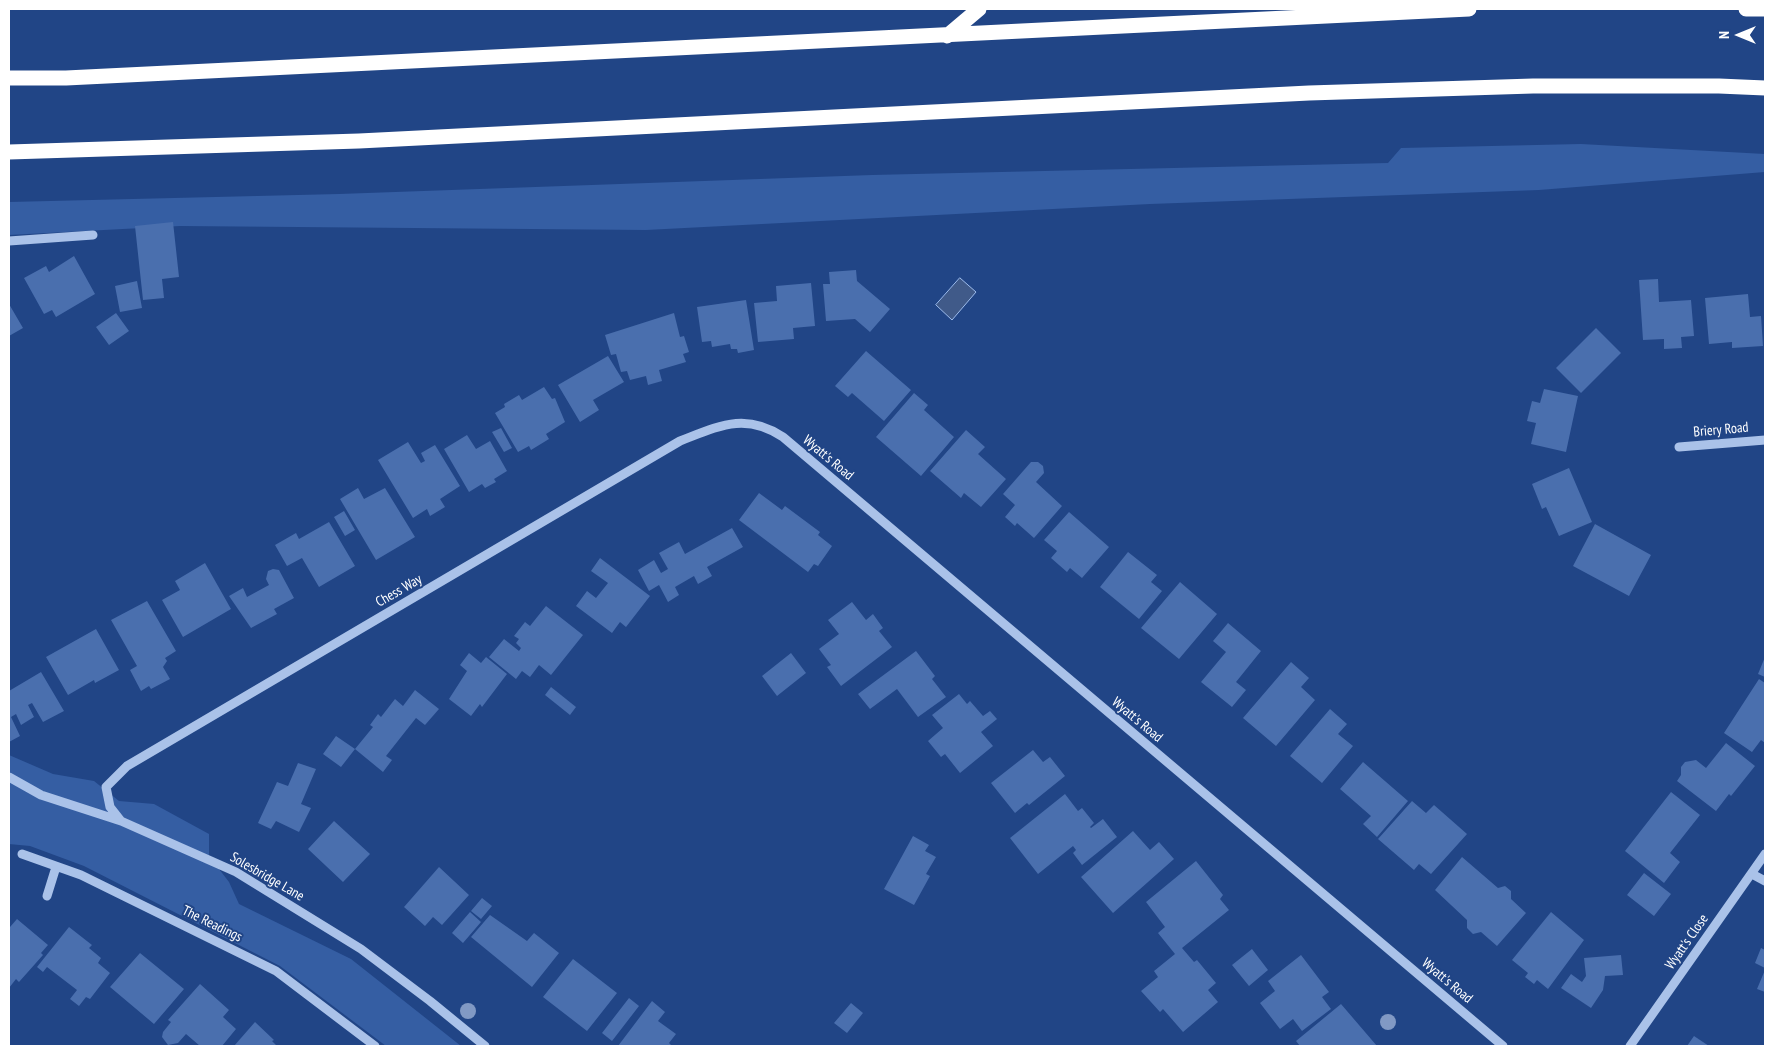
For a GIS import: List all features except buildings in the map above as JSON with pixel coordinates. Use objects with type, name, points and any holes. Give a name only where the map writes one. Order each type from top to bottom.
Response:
[{"type":"highway","points":[[947,36],[979,9]]},
{"type":"highway","points":[[9,78],[66,78],[1469,9]]},
{"type":"highway","points":[[1746,9],[1765,10]]},
{"type":"highway","points":[[9,152],[359,141],[1319,93],[1533,86],[1719,86],[1765,88]]},
{"type":"street","points":[[9,240],[93,235]]},
{"type":"street","name":"Chess Way","points":[[121,821],[110,807],[106,787],[127,766],[680,441],[722,425],[749,422]]},
{"type":"street","name":"Wyatt's Road","points":[[749,422],[769,428],[783,438],[1503,1046]]},
{"type":"street","name":"Briery Road","points":[[1679,447],[1765,440]]},
{"type":"street","name":"Solesbridge Lane","points":[[9,778],[42,795],[121,821],[236,872],[344,939],[430,1001],[485,1046]]},
{"type":"street","name":"The Readings","points":[[22,854],[81,875],[276,971],[375,1046]]},
{"type":"street","name":"Wyatt's Close","points":[[1630,1046],[1765,854]]},
{"type":"street","points":[[47,896],[56,866]]},
{"type":"street","points":[[1752,874],[1765,881]]},
{"type":"shaded area","points":[[1581,144],[1765,154],[1765,172],[1539,190],[1150,204],[646,230],[180,226],[9,235],[9,202],[339,194],[872,175],[1388,163],[1401,148]]},
{"type":"shaded area","points":[[960,278],[976,292],[952,320],[936,305]]},
{"type":"shaded area","points":[[9,755],[53,774],[94,781],[119,801],[154,804],[209,834],[209,856],[229,882],[239,904],[351,959],[461,1046],[386,1046],[280,966],[84,866],[30,846],[9,844]]}]
